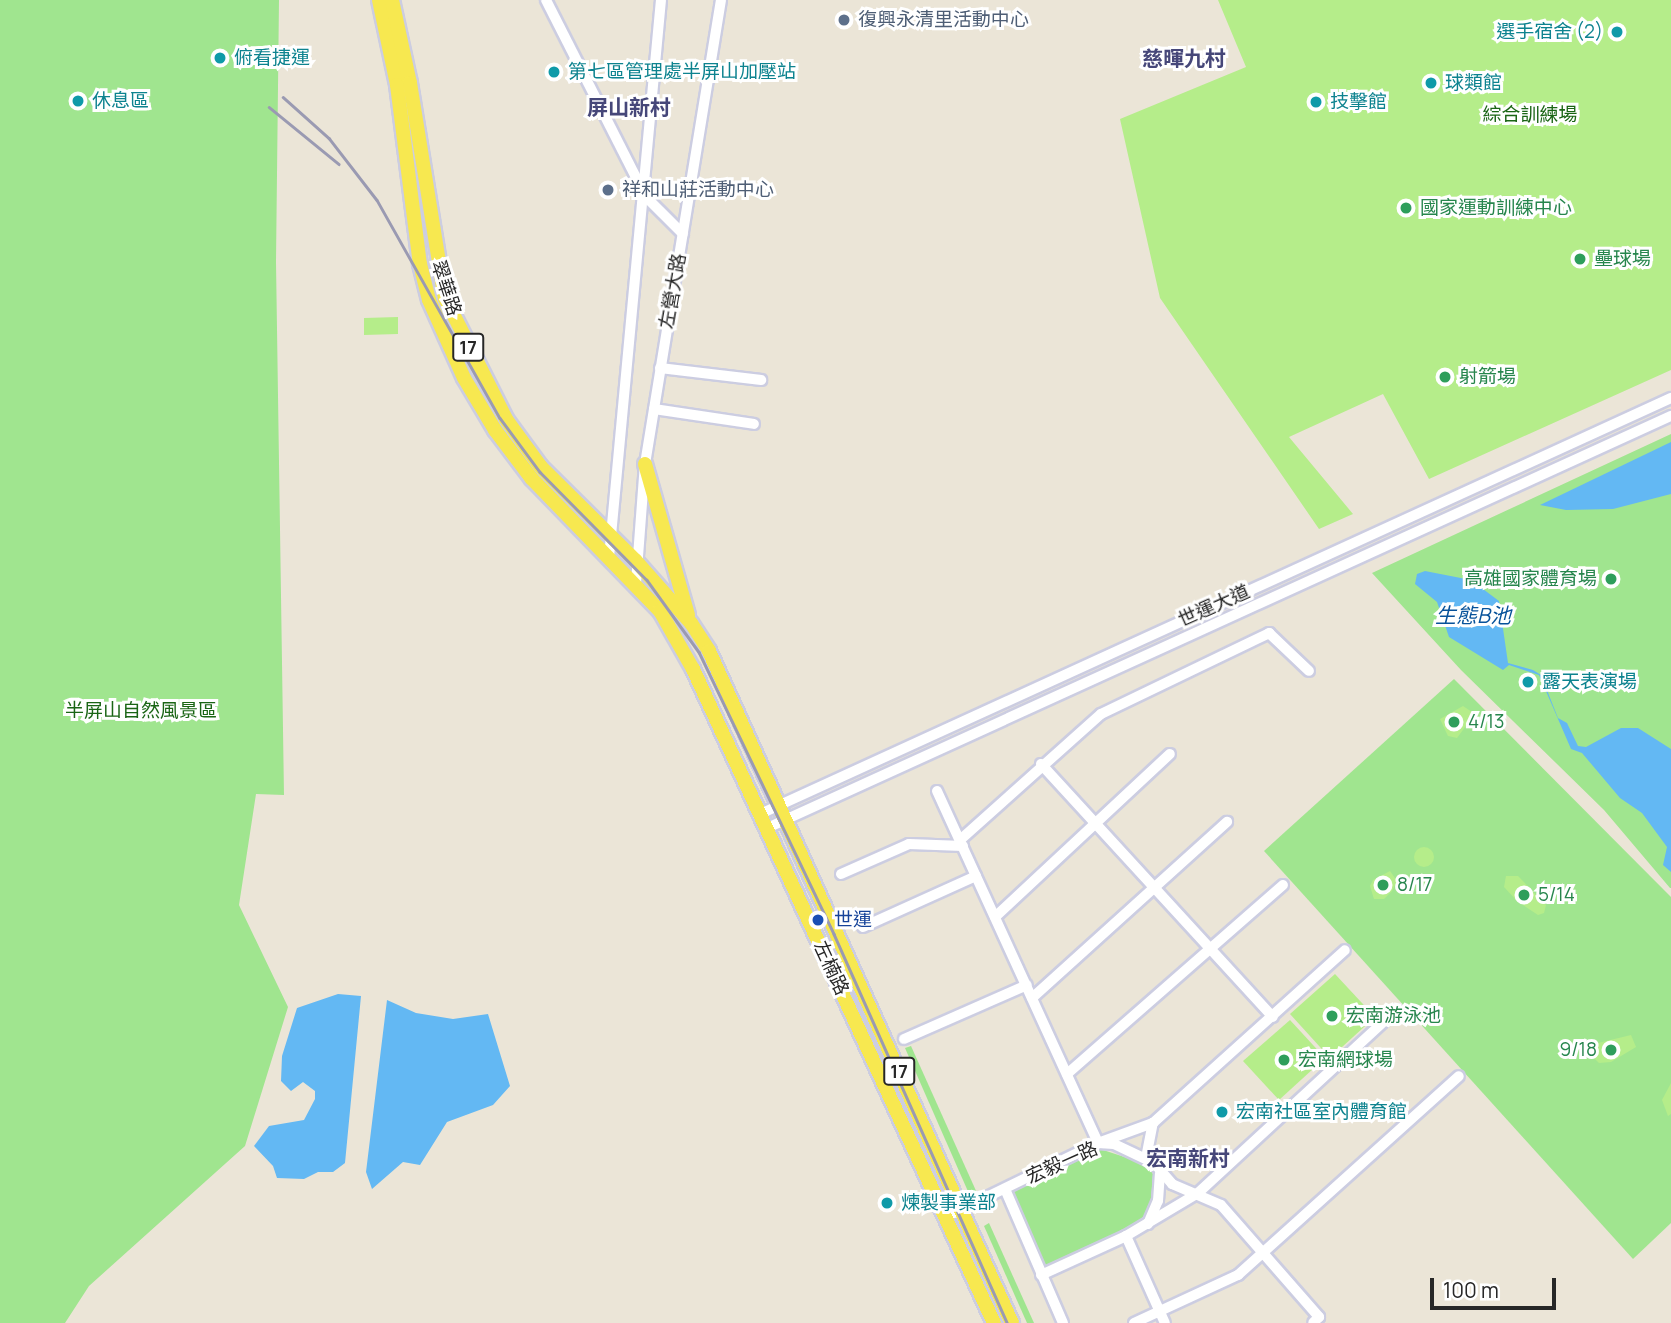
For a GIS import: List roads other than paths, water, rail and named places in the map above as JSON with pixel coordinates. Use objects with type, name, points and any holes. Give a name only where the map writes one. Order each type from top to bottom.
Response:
[{"type":"main road","name":"翠華路","points":[[379,0],[397,85],[429,300],[464,378],[495,430],[532,479],[636,583]]},
{"type":"main road","name":"翠華路","points":[[392,0],[445,298],[506,419],[541,467],[635,560],[691,623]]},
{"type":"main road","points":[[645,464],[691,623]]},
{"type":"main road","name":"左楠路","points":[[636,583],[660,611],[694,669],[758,815],[994,1323]]},
{"type":"main road","name":"左楠路","points":[[691,623],[709,651],[780,805],[1012,1323]]},
{"type":"street","points":[[546,0],[646,197],[683,234]]},
{"type":"street","points":[[609,556],[646,197],[661,0]]},
{"type":"street","name":"左營大路","points":[[636,583],[635,560],[645,464],[721,0]]},
{"type":"street","points":[[660,368],[761,380]]},
{"type":"street","name":"世運大道","points":[[758,815],[1671,398]]},
{"type":"street","points":[[654,409],[754,424]]},
{"type":"street","name":"世運大道","points":[[765,829],[1671,416]]},
{"type":"street","points":[[841,874],[909,844],[961,843],[1041,764],[1101,714],[1269,633],[1309,671]]},
{"type":"street","points":[[995,917],[1097,825],[1170,754]]},
{"type":"street","points":[[1041,764],[1273,1017]]},
{"type":"street","points":[[937,791],[1098,1143],[1153,1123],[1345,950]]},
{"type":"street","points":[[1032,998],[1227,822]]},
{"type":"street","points":[[863,928],[976,876]]},
{"type":"street","points":[[1067,1074],[1283,885]]},
{"type":"street","points":[[904,1039],[1027,985]]},
{"type":"street","points":[[1041,1275],[1126,1236],[1198,1193],[1396,1010]]},
{"type":"street","points":[[1134,1323],[1238,1275],[1459,1076]]},
{"type":"street","points":[[1153,1123],[1146,1158],[1160,1174],[1221,1205],[1319,1317],[1313,1323]]},
{"type":"street","name":"宏毅一路","points":[[946,1217],[1098,1143],[1146,1158]]},
{"type":"street","points":[[1148,1224],[1158,1201],[1160,1174]]},
{"type":"street","points":[[1005,1189],[1063,1323]]},
{"type":"street","points":[[1126,1236],[1165,1323]]},
{"type":"water","points":[[1671,442],[1671,494],[1613,509],[1566,510],[1540,505]]},
{"type":"water","name":"生態B池","points":[[1425,571],[1471,580],[1499,601],[1508,663],[1541,675],[1558,718],[1567,723],[1578,746],[1586,747],[1621,728],[1638,728],[1671,749],[1671,872],[1663,865],[1667,847],[1642,813],[1620,798],[1582,753],[1571,749],[1539,675],[1509,665],[1503,670],[1449,637],[1437,602],[1415,584],[1417,574]]},
{"type":"water","points":[[338,994],[361,996],[345,1163],[333,1172],[318,1172],[304,1179],[277,1178],[273,1166],[254,1146],[269,1126],[304,1120],[315,1099],[315,1091],[303,1082],[291,1091],[281,1081],[282,1056],[297,1008]]},
{"type":"water","points":[[387,1000],[416,1013],[453,1019],[488,1014],[510,1086],[493,1105],[447,1122],[420,1165],[403,1162],[372,1189],[366,1172]]},
{"type":"railway","points":[[283,97],[329,138],[377,200],[500,418],[540,472],[647,580],[699,652],[834,934],[1007,1323]]},
{"type":"railway","points":[[269,107],[339,164]]},
{"type":"place","name":"復興永清里活動中心","points":[[844,20]]},
{"type":"place","name":"選手宿舍 (2)","points":[[1617,32]]},
{"type":"place","name":"俯看捷運","points":[[220,58]]},
{"type":"place","name":"第七區管理處半屏山加壓站","points":[[554,72]]},
{"type":"place","name":"球類館","points":[[1431,83]]},
{"type":"place","name":"休息區","points":[[78,101]]},
{"type":"place","name":"技擊館","points":[[1316,102]]},
{"type":"place","name":"祥和山莊活動中心","points":[[608,190]]},
{"type":"place","name":"國家運動訓練中心","points":[[1406,208]]},
{"type":"place","name":"壘球場","points":[[1580,259]]},
{"type":"place","name":"射箭場","points":[[1445,377]]},
{"type":"place","name":"高雄國家體育場","points":[[1611,579]]},
{"type":"place","name":"露天表演場","points":[[1528,682]]},
{"type":"place","name":"4/13","points":[[1454,722]]},
{"type":"place","name":"8/17","points":[[1383,885]]},
{"type":"place","name":"5/14","points":[[1524,895]]},
{"type":"place","name":"世運","points":[[818,920]]},
{"type":"place","name":"宏南游泳池","points":[[1332,1016]]},
{"type":"place","name":"9/18","points":[[1611,1050]]},
{"type":"place","name":"宏南網球場","points":[[1284,1060]]},
{"type":"place","name":"宏南社區室內體育館","points":[[1222,1112]]},
{"type":"place","name":"煉製事業部","points":[[887,1203]]},
{"type":"district","name":"慈暉九村","points":[[1184,58]]},
{"type":"district","name":"屏山新村","points":[[629,107]]},
{"type":"district","name":"宏南新村","points":[[1188,1158]]},
{"type":"park label","name":"綜合訓練場","points":[[1530,115]]},
{"type":"park label","name":"半屏山自然風景區","points":[[141,711]]}]
